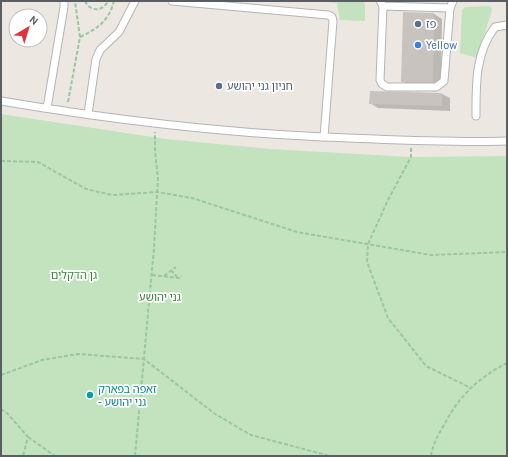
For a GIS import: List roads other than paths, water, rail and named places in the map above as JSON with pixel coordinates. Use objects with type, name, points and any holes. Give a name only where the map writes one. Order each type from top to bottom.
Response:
[{"type":"lane","points":[[46,108],[64,1]]},
{"type":"lane","points":[[88,114],[94,66],[98,54],[124,25],[135,1]]},
{"type":"lane","points":[[172,1],[322,14],[332,17],[333,21],[324,137]]},
{"type":"lane","points":[[382,4],[452,4],[444,81],[439,85],[436,87],[387,87],[382,84],[380,80],[382,4]]},
{"type":"lane","points":[[476,116],[476,74],[483,50],[495,27],[507,25]]},
{"type":"lane","points":[[1,101],[66,112],[244,132],[411,141],[507,141]]},
{"type":"place","name":"פז","points":[[418,24]]},
{"type":"place","name":"Yellow","points":[[418,45]]},
{"type":"place","name":"חניון גני יהושע","points":[[219,86]]},
{"type":"place","name":"זאפה בפארק - גני יהושע","points":[[90,395]]},
{"type":"park label","name":"גן הדקלים","points":[[74,275]]},
{"type":"park label","name":"גני יהושע","points":[[160,297]]}]
